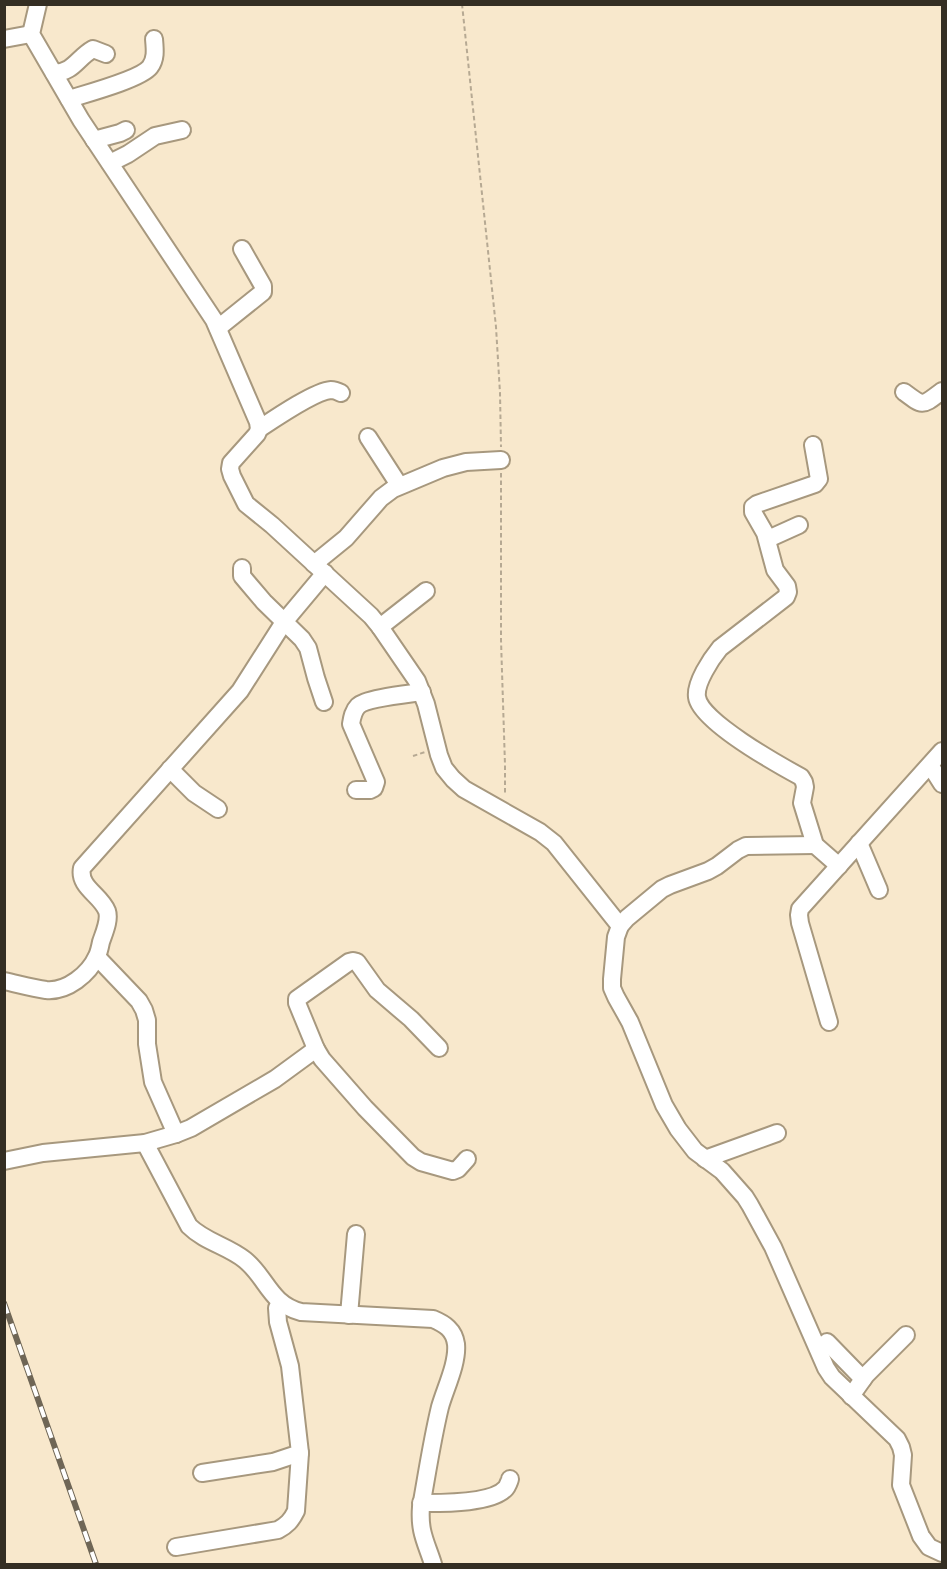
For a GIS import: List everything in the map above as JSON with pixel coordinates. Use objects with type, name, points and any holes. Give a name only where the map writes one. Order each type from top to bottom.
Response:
[{"type":"street","points":[[38,4],[31,34],[94,140],[218,327],[259,429]]},
{"type":"street","points":[[4,39],[31,34]]},
{"type":"street","points":[[69,99],[114,85],[145,72],[151,66],[156,54],[154,39]]},
{"type":"street","points":[[54,73],[66,71],[93,49],[106,54]]},
{"type":"street","points":[[94,140],[126,130]]},
{"type":"street","points":[[110,163],[155,136],[182,130]]},
{"type":"street","points":[[218,327],[263,292],[263,286],[242,249]]},
{"type":"street","points":[[340,393],[329,390],[288,410],[259,429],[231,462],[232,476],[246,504],[272,525],[371,616],[380,627],[417,681],[439,755],[444,768],[453,779],[464,789],[540,832],[554,843],[620,926]]},
{"type":"street","points":[[904,392],[924,404],[942,391]]},
{"type":"street","points":[[369,437],[399,485]]},
{"type":"street","points":[[813,446],[819,480],[815,484],[760,502],[753,507],[754,516],[768,539],[775,570],[787,586],[786,597],[720,648],[712,658],[696,695],[703,710],[739,741],[801,777],[804,782],[802,803],[815,845],[839,866]]},
{"type":"street","points":[[4,981],[47,990],[59,988],[81,977],[97,957],[108,918],[107,911],[82,880],[80,875],[82,868],[240,691],[319,569],[381,498],[399,485],[443,468],[466,462],[501,460]]},
{"type":"street","points":[[768,539],[799,525]]},
{"type":"street","points":[[242,568],[242,576],[308,648],[324,702]]},
{"type":"street","points":[[380,627],[426,591]]},
{"type":"street","points":[[356,790],[370,790],[374,788],[376,782],[351,724],[357,706],[366,702],[422,692]]},
{"type":"street","points":[[828,1022],[800,923],[800,909],[942,751]]},
{"type":"street","points":[[930,765],[942,784]]},
{"type":"street","points":[[170,770],[194,793],[218,809]]},
{"type":"street","points":[[859,843],[879,890]]},
{"type":"street","points":[[815,845],[746,846],[708,871],[662,889],[620,926],[616,937],[612,988],[630,1022],[670,1117],[695,1151],[722,1171],[750,1205],[773,1247],[826,1368],[832,1377],[897,1439],[903,1455],[901,1485],[921,1536],[929,1547],[942,1553]]},
{"type":"street","points":[[97,957],[139,1001],[144,1010],[153,1082],[176,1134]]},
{"type":"street","points":[[439,1048],[411,1019],[384,998],[357,962],[353,961],[297,999],[315,1049],[322,1059],[365,1108],[413,1157],[421,1162],[453,1171],[467,1159]]},
{"type":"street","points":[[4,1161],[43,1153],[145,1143],[176,1134],[191,1128],[275,1079],[315,1049]]},
{"type":"street","points":[[705,1159],[777,1133]]},
{"type":"street","points":[[145,1143],[189,1226],[198,1234],[243,1258],[280,1303],[289,1310],[433,1319],[444,1324],[452,1332],[456,1342],[456,1355],[440,1410],[421,1503],[422,1534],[433,1564]]},
{"type":"street","points":[[349,1315],[356,1234]]},
{"type":"street","points":[[176,1547],[278,1530],[287,1525],[296,1511],[300,1453],[290,1366],[278,1322],[280,1303]]},
{"type":"street","points":[[851,1396],[863,1379],[906,1335]]},
{"type":"street","points":[[827,1342],[863,1379]]},
{"type":"street","points":[[202,1473],[273,1462],[300,1453]]},
{"type":"street","points":[[421,1503],[460,1502],[487,1498],[507,1487],[510,1479]]},
{"type":"path","points":[[462,4],[496,327],[500,393],[501,629],[506,791],[503,802],[497,807]]},
{"type":"railway","points":[[4,1303],[96,1564]]}]
